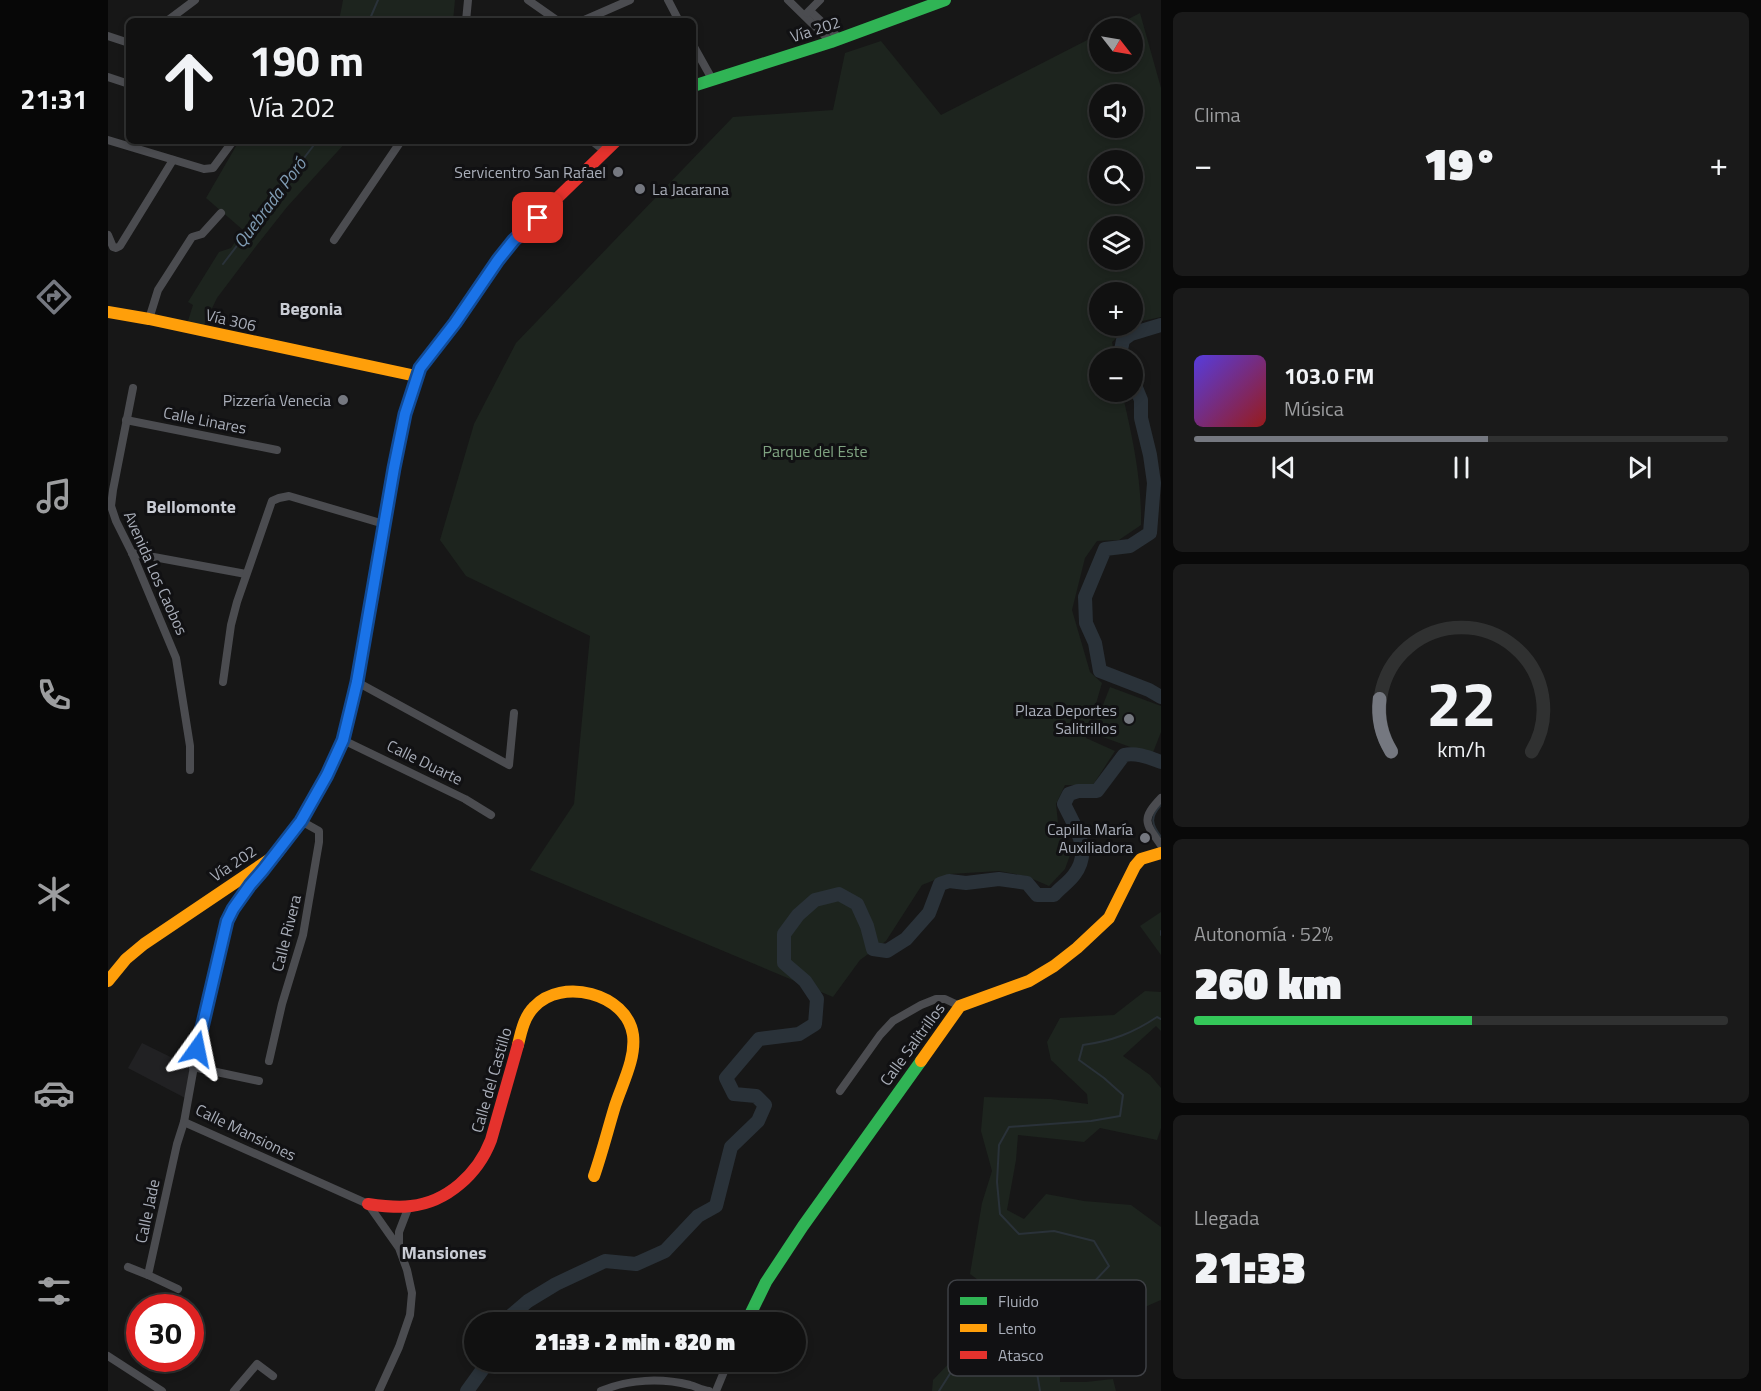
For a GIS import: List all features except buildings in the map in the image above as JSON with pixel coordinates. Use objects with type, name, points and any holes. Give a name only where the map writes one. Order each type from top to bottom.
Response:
[{"type":"street","points":[[171,18],[195,0]]},
{"type":"street","points":[[466,18],[468,0]]},
{"type":"street","points":[[528,0],[554,18]]},
{"type":"street","points":[[589,18],[630,0]]},
{"type":"street","points":[[668,0],[678,18]]},
{"type":"street","points":[[788,0],[807,13],[835,40]]},
{"type":"street","points":[[807,13],[820,0]]},
{"type":"street","name":"Vía 202","points":[[696,85],[835,40],[945,0]]},
{"type":"street","points":[[108,36],[126,42]]},
{"type":"street","points":[[696,50],[712,79]]},
{"type":"street","points":[[108,77],[126,83]]},
{"type":"street","points":[[108,140],[204,170],[213,168],[231,144]]},
{"type":"street","points":[[334,240],[399,144]]},
{"type":"street","points":[[596,144],[605,152]]},
{"type":"street","name":"Vía 202","points":[[108,981],[126,959],[144,944],[276,855],[301,821],[327,775],[343,740],[357,682],[405,414],[416,376],[514,240],[613,144]]},
{"type":"street","points":[[108,235],[113,247],[120,246],[173,160]]},
{"type":"street","points":[[149,319],[158,290],[192,237],[202,234],[221,213]]},
{"type":"street","name":"Vía 306","points":[[108,312],[416,376]]},
{"type":"street","name":"Avenida Los Caobos","points":[[133,388],[111,506],[176,658],[190,746],[190,770]]},
{"type":"street","name":"Calle Linares","points":[[126,420],[277,450]]},
{"type":"street","points":[[223,682],[231,625],[272,501],[289,496],[384,524]]},
{"type":"street","points":[[132,553],[246,574]]},
{"type":"street","points":[[357,682],[509,765],[514,713]]},
{"type":"street","name":"Calle Duarte","points":[[343,740],[465,799],[491,815]]},
{"type":"street","points":[[1161,798],[1148,813],[1146,819],[1148,827],[1161,845]]},
{"type":"street","name":"Calle Rivera","points":[[269,1061],[282,1004],[303,935],[319,842],[319,831],[301,821]]},
{"type":"street","name":"Calle Salitrillos","points":[[751,1312],[766,1282],[803,1226],[960,1006],[1029,981],[1054,966],[1109,918],[1135,866],[1141,859],[1161,853]]},
{"type":"street","name":"Calle Mansiones","points":[[276,855],[250,885],[227,921],[193,1067],[184,1122],[368,1204]]},
{"type":"street","name":"Calle del Castillo","points":[[368,1204],[409,1206],[432,1201],[467,1178],[486,1153],[495,1130],[524,1022],[538,1002],[546,997],[570,992],[599,995],[613,1003],[623,1014],[633,1041],[627,1069],[594,1176]]},
{"type":"street","points":[[840,1091],[880,1035],[893,1021],[936,999],[945,999],[960,1006]]},
{"type":"street","points":[[193,1067],[259,1081]]},
{"type":"street","name":"Calle Jade","points":[[148,1275],[184,1122]]},
{"type":"street","points":[[368,1204],[399,1248],[412,1293],[410,1315],[399,1347],[379,1391]]},
{"type":"street","points":[[399,1248],[399,1232],[409,1206]]},
{"type":"street","points":[[128,1267],[178,1289]]},
{"type":"street","points":[[108,1356],[162,1391]]},
{"type":"street","points":[[234,1391],[257,1364],[273,1376]]},
{"type":"street","points":[[716,1391],[724,1372]]},
{"type":"street","points":[[601,1391],[636,1382],[656,1380],[709,1391]]},
{"type":"shaded area","points":[[142,1043],[193,1068],[187,1099],[128,1068]]},
{"type":"green space","points":[[343,0],[455,0],[453,18],[340,18]]},
{"type":"green space","name":"Parque del Este","points":[[1140,13],[1141,18],[1130,18]]},
{"type":"green space","name":"Parque del Este","points":[[1143,24],[1161,88],[1161,317],[1143,321],[1143,282],[1089,282],[1089,336],[1119,336],[1112,342],[1113,348],[1089,348],[1089,402],[1124,402],[1138,474],[1141,525],[1119,540],[1097,541],[1085,558],[1072,610],[1090,672],[1102,683],[1086,738],[1115,751],[1093,785],[1065,785],[1056,804],[1059,832],[1073,847],[1065,869],[1049,886],[1026,876],[999,871],[950,874],[922,885],[886,941],[860,960],[833,997],[530,870],[574,804],[590,636],[466,576],[440,540],[474,424],[516,343],[733,117],[833,110],[845,53],[881,41],[941,115],[1089,39],[1089,72],[1143,72]]},
{"type":"green space","points":[[237,144],[344,144],[287,207],[257,245],[217,298],[202,329],[187,324],[193,305],[188,302],[219,252],[231,248],[243,230],[206,198]]},
{"type":"green space","name":"Plaza Deportes Salitrillos","points":[[1110,687],[1161,706],[1161,732],[1152,755],[1092,733]]},
{"type":"green space","points":[[1161,912],[1161,955],[1140,926]]},
{"type":"green space","points":[[1145,991],[1161,992],[1161,1031],[1156,1026],[1123,1056],[1150,1075],[1161,1088],[1161,1128],[1157,1140],[1100,1128],[1084,1142],[1018,1135],[1007,1210],[1024,1219],[1046,1194],[1084,1201],[1131,1205],[1161,1227],[1161,1300],[1146,1307],[1146,1280],[978,1280],[970,1274],[982,1203],[992,1171],[981,1131],[984,1097],[1051,1099],[1088,1104],[1087,1094],[1051,1060],[1047,1042],[1060,1018],[1114,1015]]},
{"type":"green space","points":[[948,1364],[948,1376],[1060,1376],[1060,1382],[1113,1379],[1116,1391],[932,1391],[933,1380]]},
{"type":"waterway","name":"Quebrada Poró","points":[[370,18],[378,0]]},
{"type":"waterway","name":"Quebrada Poró","points":[[223,264],[315,144]]},
{"type":"waterway","points":[[1121,348],[1123,340],[1131,334],[1161,325]]},
{"type":"waterway","points":[[1141,402],[1141,418],[1154,483],[1150,533],[1130,546],[1105,549],[1085,597],[1086,623],[1095,643],[1100,671],[1161,697]]},
{"type":"waterway","points":[[515,1312],[528,1301],[556,1284],[605,1261],[636,1264],[665,1251],[698,1216],[716,1206],[731,1147],[758,1121],[765,1105],[756,1096],[734,1094],[726,1078],[759,1039],[799,1034],[815,1024],[817,999],[805,981],[784,963],[784,934],[798,915],[815,900],[839,894],[857,904],[867,926],[873,949],[887,951],[906,939],[929,913],[940,884],[949,881],[966,883],[999,879],[1027,883],[1037,895],[1054,895],[1074,875],[1082,857],[1077,830],[1064,804],[1069,794],[1078,791],[1097,791],[1124,755],[1138,755],[1161,762]]},
{"type":"waterway","points":[[1161,805],[1153,821],[1161,837]]},
{"type":"waterway","points":[[1096,1280],[1109,1266],[1094,1241],[1054,1231],[1019,1234],[1000,1214],[997,1182],[999,1145],[1009,1127],[1091,1121],[1120,1116],[1123,1095],[1079,1060],[1083,1045],[1113,1039],[1157,1017],[1161,1019]]},
{"type":"waterway","points":[[467,1391],[481,1372]]},
{"type":"waterway","points":[[939,1391],[949,1376]]},
{"type":"waterway","points":[[1038,1376],[1040,1391]]},
{"type":"traffic: fast","points":[[696,85],[831,42],[945,0]]},
{"type":"traffic: fast","points":[[316,795],[343,740],[357,682],[397,455]]},
{"type":"traffic: fast","points":[[751,1312],[766,1282],[803,1226],[921,1061]]},
{"type":"traffic: slow","points":[[108,312],[416,376]]},
{"type":"traffic: slow","points":[[108,981],[126,959],[144,944],[276,855],[301,821],[316,795]]},
{"type":"traffic: slow","points":[[921,1061],[960,1006],[1029,981],[1054,966],[1077,948],[1109,918],[1135,866],[1141,859],[1161,853]]},
{"type":"traffic: slow","points":[[518,1045],[523,1025],[534,1007],[546,998],[560,993],[591,994],[606,1000],[619,1009],[628,1021],[633,1035],[632,1053],[594,1176]]},
{"type":"traffic: jam","points":[[397,455],[405,414],[420,368],[514,240],[613,144]]},
{"type":"traffic: jam","points":[[368,1204],[400,1207],[424,1203],[449,1192],[469,1175],[491,1140],[518,1045]]},
{"type":"place","name":"Servicentro San Rafael","points":[[618,172]]},
{"type":"place","name":"La Jacarana","points":[[640,189]]},
{"type":"place","name":"Pizzería Venecia","points":[[343,400]]},
{"type":"place","name":"Plaza Deportes Salitrillos","points":[[1129,719]]},
{"type":"place","name":"Capilla María Auxiliadora","points":[[1145,838]]},
{"type":"district","name":"Begonia","points":[[311,309]]},
{"type":"district","name":"Bellomonte","points":[[191,507]]},
{"type":"district","name":"Mansiones","points":[[444,1253]]},
{"type":"route","points":[[197,1049],[227,921],[250,885],[301,821],[327,775],[343,740],[357,682],[394,468],[405,414],[416,376],[498,260],[514,240],[538,218]]}]
